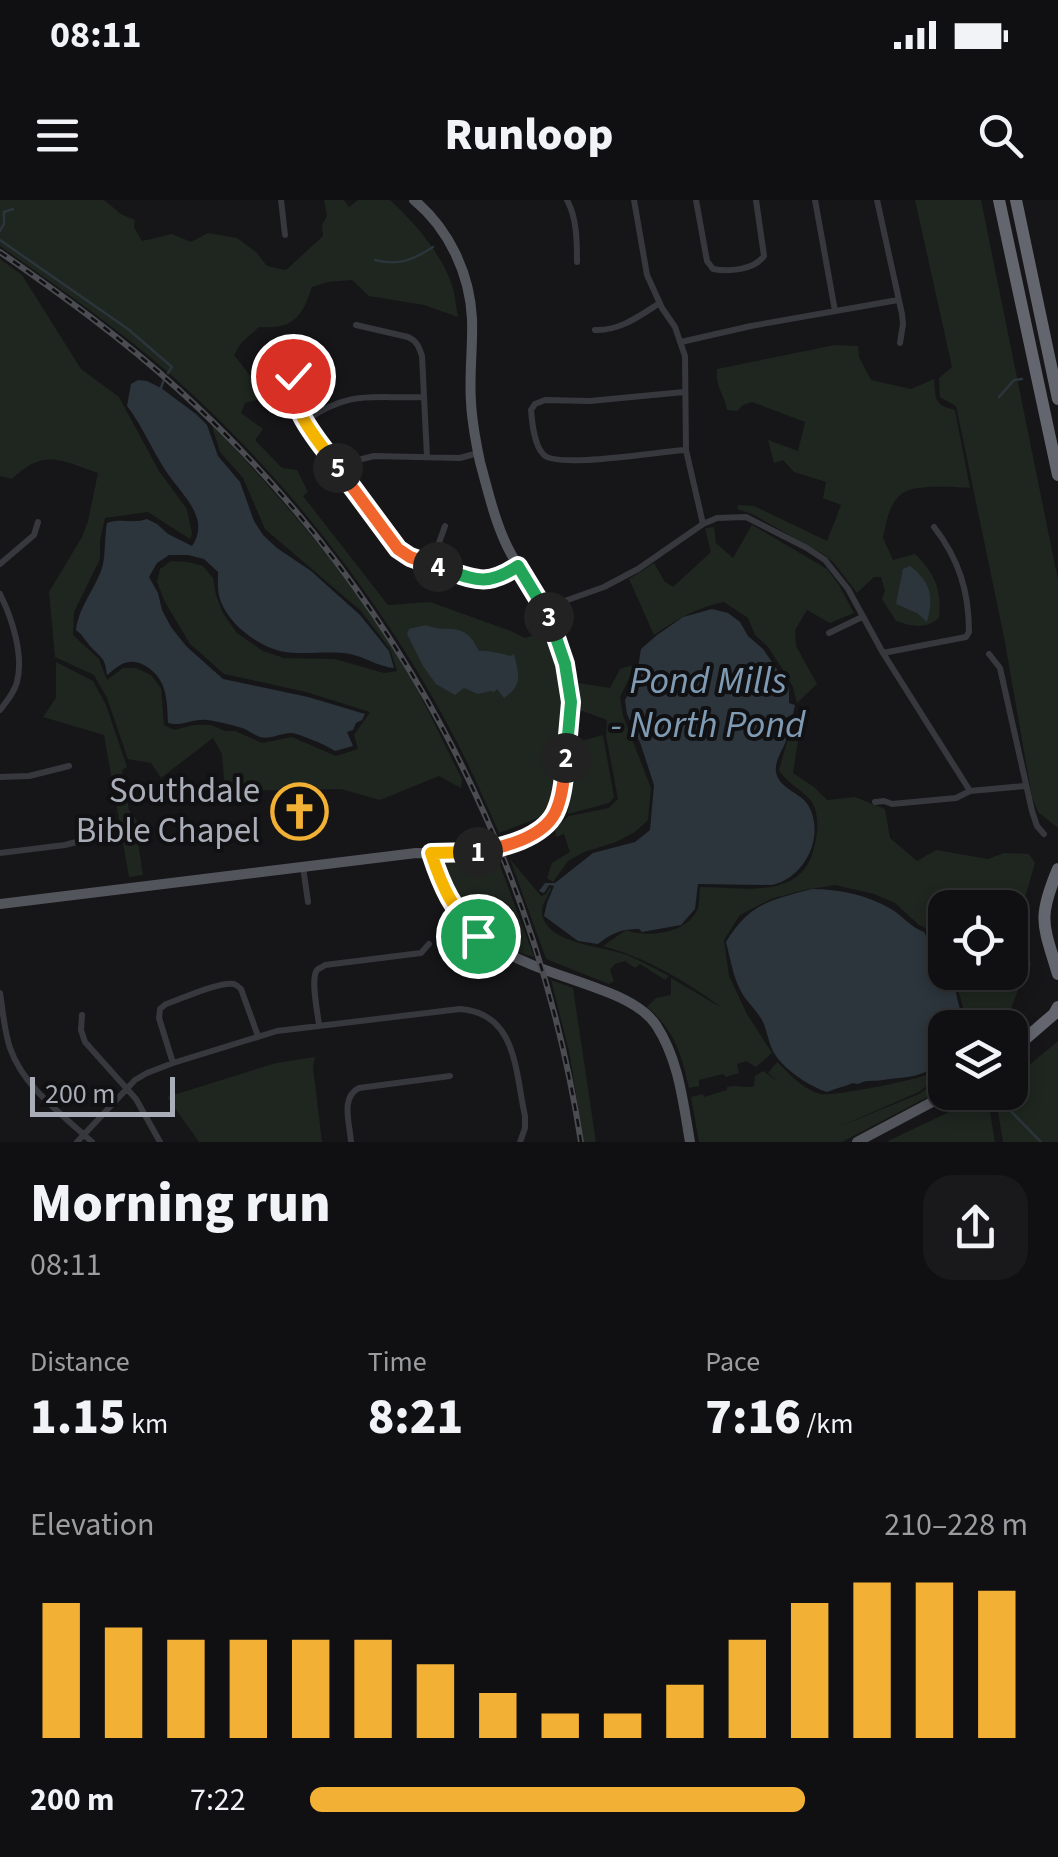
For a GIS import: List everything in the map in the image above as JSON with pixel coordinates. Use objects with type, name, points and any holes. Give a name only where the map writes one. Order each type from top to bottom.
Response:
[{"type":"highway","points":[[999,200],[1058,475]]},
{"type":"highway","points":[[1016,200],[1058,399]]},
{"type":"highway","points":[[1058,868],[1043,914],[1058,974]]},
{"type":"highway","points":[[1028,1038],[1058,1007]]},
{"type":"main road","points":[[0,904],[416,853],[478,852],[500,848],[538,831],[554,816],[564,771],[571,702],[565,664],[545,608],[499,527],[478,452],[471,402],[472,318],[456,253],[425,209],[414,200]]},
{"type":"main road","points":[[431,853],[456,912],[478,936],[498,951],[616,995],[654,1022],[677,1072],[690,1142]]},
{"type":"main road","points":[[1028,1042],[1058,1019]]},
{"type":"main road","points":[[857,1142],[928,1104]]},
{"type":"street","points":[[281,200],[285,235]]},
{"type":"street","points":[[567,200],[573,218],[577,262]]},
{"type":"street","points":[[634,200],[646,274],[675,327],[685,356],[686,450],[703,524]]},
{"type":"street","points":[[696,200],[707,261],[713,270],[724,271],[757,264],[764,256],[756,200]]},
{"type":"street","points":[[816,200],[835,311]]},
{"type":"street","points":[[877,200],[903,324],[900,343]]},
{"type":"street","points":[[681,342],[898,300]]},
{"type":"street","points":[[594,330],[627,323],[660,304]]},
{"type":"street","points":[[356,325],[416,342],[422,356],[427,457]]},
{"type":"street","points":[[297,362],[292,392],[296,406],[398,549],[473,579],[502,577],[518,566]]},
{"type":"street","points":[[684,392],[590,401],[545,400],[531,410],[538,447],[551,460],[596,460],[686,450]]},
{"type":"street","points":[[305,421],[322,409],[351,398],[423,397]]},
{"type":"street","points":[[341,472],[366,457],[460,458],[478,452]]},
{"type":"street","points":[[545,608],[604,587],[638,569],[703,524],[717,518],[746,517],[826,560],[970,791]]},
{"type":"street","points":[[0,564],[34,535],[38,522]]},
{"type":"street","points":[[431,565],[444,526]]},
{"type":"street","points":[[883,653],[966,638],[966,592],[961,573],[934,527]]},
{"type":"street","points":[[0,594],[10,614],[19,671],[13,693],[0,710]]},
{"type":"street","points":[[829,633],[862,616]]},
{"type":"street","points":[[989,654],[1000,668],[1026,786],[1044,834]]},
{"type":"street","points":[[0,778],[69,766]]},
{"type":"street","points":[[875,802],[956,798],[970,791],[1026,786]]},
{"type":"street","points":[[0,853],[84,840]]},
{"type":"street","points":[[303,866],[308,902]]},
{"type":"street","points":[[320,1026],[314,984],[318,969],[420,953],[429,944]]},
{"type":"street","points":[[173,1062],[159,1018],[160,1009],[214,988],[230,984],[242,988],[258,1036]]},
{"type":"street","points":[[0,994],[10,1047],[18,1066],[32,1087],[92,1142]]},
{"type":"street","points":[[77,1142],[146,1072],[173,1062],[277,1031],[460,1009],[480,1012],[502,1028],[509,1041],[525,1116],[520,1142]]},
{"type":"street","points":[[82,1015],[85,1042],[136,1099],[160,1142]]},
{"type":"street","points":[[352,1142],[348,1103],[352,1092],[450,1076]]},
{"type":"shaded area","points":[[0,200],[104,200],[135,220],[134,227],[142,241],[172,234],[191,242],[208,233],[237,238],[267,266],[286,270],[323,236],[322,225],[327,216],[324,200],[344,200],[349,207],[358,200],[390,200],[418,229],[447,273],[458,317],[424,305],[369,296],[352,280],[312,287],[300,314],[280,326],[259,327],[234,355],[252,378],[257,400],[245,403],[241,413],[263,429],[255,440],[282,468],[297,470],[308,492],[303,496],[388,605],[430,602],[525,638],[547,631],[565,702],[553,804],[543,816],[499,833],[430,692],[365,591],[328,543],[249,451],[164,369],[0,246]]},
{"type":"shaded area","points":[[915,200],[981,200],[1058,580],[1058,828],[1038,812],[1032,797],[1004,637],[956,406],[940,397],[939,378],[952,367]]},
{"type":"shaded area","points":[[0,259],[22,275],[81,369],[119,397],[159,471],[187,509],[190,539],[148,512],[105,518],[100,559],[74,612],[73,635],[99,659],[107,680],[123,668],[136,668],[151,675],[161,688],[164,725],[174,730],[211,725],[262,743],[292,737],[336,756],[358,749],[354,735],[370,712],[306,692],[224,674],[190,644],[157,582],[160,569],[171,561],[203,566],[213,578],[223,613],[237,633],[263,651],[284,658],[335,659],[384,673],[397,671],[390,649],[361,611],[265,529],[243,478],[220,452],[211,423],[308,532],[375,620],[421,697],[462,779],[461,788],[439,776],[380,800],[341,789],[225,791],[222,754],[213,738],[161,778],[151,763],[128,759],[107,698],[94,675],[55,657],[49,592],[82,537],[98,473],[44,460],[12,479],[0,476]]},
{"type":"shaded area","points":[[835,345],[858,346],[871,380],[911,389],[934,379],[937,400],[955,410],[970,488],[926,487],[903,493],[891,508],[883,538],[893,560],[915,554],[932,575],[940,608],[939,618],[929,624],[914,626],[896,621],[882,599],[885,591],[881,577],[874,577],[857,593],[823,554],[737,509],[738,505],[754,506],[827,541],[841,505],[823,498],[826,482],[794,472],[783,460],[774,463],[768,440],[798,451],[805,422],[752,402],[737,411],[727,410],[718,386],[717,369]]},
{"type":"shaded area","points":[[752,525],[827,569],[854,613],[830,623],[807,610],[795,630],[796,646],[817,684],[797,703],[793,687],[769,648],[755,635],[748,618],[724,602],[687,615],[654,635],[629,579],[654,563],[665,582],[673,587],[711,552],[705,528],[714,527],[716,543],[733,558]]},
{"type":"shaded area","points":[[56,662],[93,681],[106,705],[127,767],[122,770],[129,810],[152,841],[138,843],[143,875],[129,877],[104,735],[43,717],[56,698]]},
{"type":"shaded area","points":[[636,664],[620,697],[623,716],[651,788],[648,820],[616,842],[568,861],[553,882],[547,878],[552,863],[570,852],[564,834],[556,837],[555,828],[569,816],[609,808],[618,799],[606,736],[607,720],[580,710],[579,683],[610,688],[620,669]]},
{"type":"shaded area","points":[[804,732],[798,741],[793,773],[827,800],[855,797],[885,809],[890,838],[917,861],[936,850],[988,859],[1004,853],[1029,854],[1035,863],[1027,890],[928,890],[928,929],[895,903],[835,885],[771,899],[740,915],[724,940],[729,976],[772,1053],[756,1067],[746,1061],[737,1064],[739,1073],[699,1080],[699,1086],[689,1088],[676,1043],[647,1007],[656,998],[671,995],[671,978],[722,1008],[666,971],[603,946],[626,930],[654,934],[683,925],[697,909],[700,887],[751,889],[783,884],[807,865],[814,848],[816,814],[809,798],[779,770],[789,735]]},
{"type":"shaded area","points":[[603,735],[614,797],[609,803],[568,814],[574,743]]},
{"type":"shaded area","points":[[497,857],[534,957],[503,944],[477,925],[442,870],[446,863],[477,863]]},
{"type":"shaded area","points":[[510,859],[541,896],[550,886],[542,914],[557,934],[627,955],[669,976],[665,980],[640,964],[635,968],[625,961],[610,970],[614,981],[609,984],[546,959]]},
{"type":"shaded area","points":[[551,980],[573,988],[596,1142],[584,1142],[569,1051]]},
{"type":"shaded area","points":[[958,990],[1018,990],[1010,1010],[964,1010]]},
{"type":"shaded area","points":[[1058,1041],[1058,1142],[1003,1142],[998,1110],[1028,1110],[1028,1066]]},
{"type":"shaded area","points":[[315,1057],[322,1142],[199,1142],[167,1097],[276,1063]]},
{"type":"shaded area","points":[[777,1062],[808,1089],[821,1094],[928,1074],[928,1085],[919,1092],[836,1128],[919,1094],[928,1087],[928,1097],[842,1142],[699,1142],[691,1097],[704,1097],[731,1086],[754,1086],[755,1076],[763,1071],[779,1082],[768,1073]]},
{"type":"shaded area","points":[[953,1110],[990,1110],[995,1142],[886,1142]]},
{"type":"water","points":[[138,380],[161,388],[207,425],[218,456],[240,482],[263,535],[360,615],[389,651],[394,668],[350,654],[288,652],[262,644],[245,633],[225,610],[219,595],[218,572],[204,559],[188,555],[169,555],[157,563],[149,577],[171,627],[223,679],[365,714],[347,732],[353,746],[335,751],[295,734],[264,738],[207,720],[168,723],[164,689],[152,670],[128,662],[107,675],[102,659],[76,630],[103,566],[107,523],[147,519],[192,546],[197,535],[193,508],[127,406],[131,384]]},
{"type":"water","points":[[910,566],[929,591],[927,622],[896,604],[903,569]]},
{"type":"water","name":"Pond Mills - North Pond","points":[[712,609],[728,613],[740,622],[789,687],[789,703],[795,705],[793,714],[784,719],[787,735],[776,772],[781,782],[808,805],[813,817],[815,829],[809,854],[794,874],[772,885],[698,884],[695,909],[681,925],[642,932],[622,931],[598,944],[578,941],[544,916],[554,886],[549,885],[544,893],[539,891],[545,883],[555,883],[593,853],[635,842],[650,830],[654,785],[625,700],[636,680],[641,649],[683,617]]},
{"type":"water","points":[[426,625],[462,631],[479,651],[514,654],[518,674],[514,689],[504,698],[497,689],[478,694],[464,688],[455,695],[436,684],[407,634],[409,629]]},
{"type":"water","points":[[812,889],[843,892],[891,909],[924,932],[928,939],[928,990],[955,990],[960,1010],[928,1010],[928,1071],[909,1077],[853,1083],[827,1092],[795,1075],[776,1056],[762,1020],[740,989],[726,942],[752,911]]},
{"type":"waterway","points":[[0,231],[4,212],[13,209]]},
{"type":"waterway","points":[[0,240],[128,329],[172,367],[168,373]]},
{"type":"waterway","points":[[375,260],[406,261],[433,247]]},
{"type":"waterway","points":[[161,388],[164,379]]},
{"type":"waterway","points":[[999,397],[1014,380],[1022,379]]},
{"type":"waterway","points":[[1010,1110],[1041,1142]]},
{"type":"railway","points":[[0,252],[136,353],[257,467],[327,550],[390,639],[444,732],[491,829],[530,931],[560,1035],[581,1142]]},
{"type":"place","name":"Southdale Bible Chapel","points":[[299,811]]},
{"type":"route","points":[[293,376],[292,392],[302,418],[398,549],[473,579],[502,577],[518,566],[554,629],[571,702],[560,799],[554,816],[538,831],[500,848],[431,853],[456,912],[478,936]]}]
